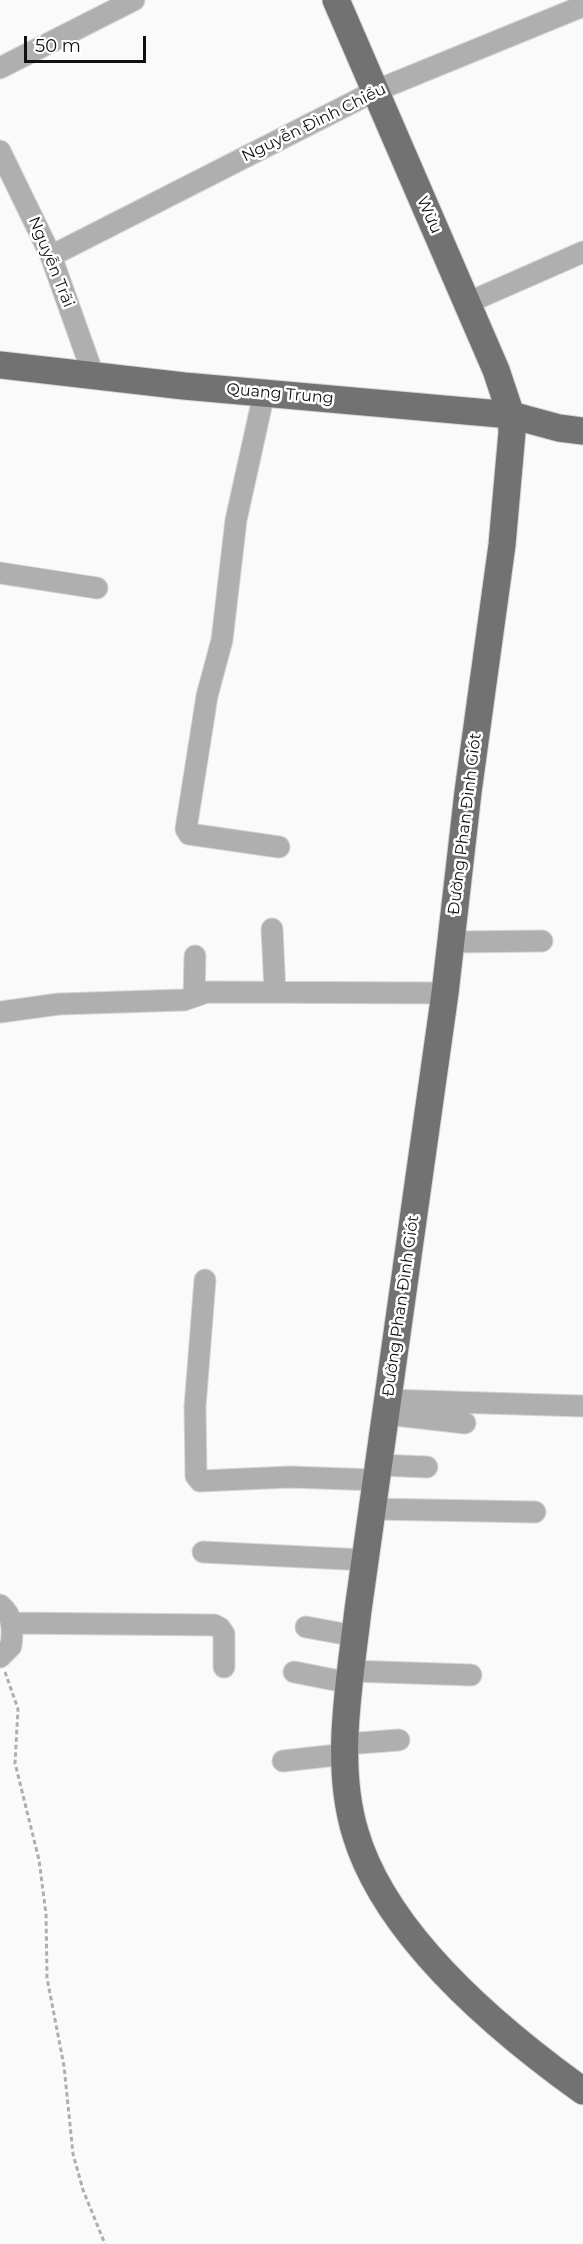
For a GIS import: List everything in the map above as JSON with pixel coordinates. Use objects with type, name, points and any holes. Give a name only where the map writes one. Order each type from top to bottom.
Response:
[{"type":"main road","name":"Wừu","points":[[336,0],[496,370],[511,424]]},
{"type":"main road","name":"Quang Trung","points":[[0,365],[511,424]]},
{"type":"main road","name":"Quang Trung","points":[[0,381],[183,402],[571,429]]},
{"type":"main road","name":"Đường Phan Đình Giót","points":[[511,424],[502,544],[468,792],[445,993],[355,1636],[346,1749],[349,1801],[355,1832],[382,1893],[434,1963],[477,2006],[583,2091]]},
{"type":"street","points":[[0,68],[134,0]]},
{"type":"street","name":"Nguyễn Đình Chiểu","points":[[51,256],[375,91],[583,6]]},
{"type":"street","name":"Nguyễn Trãi","points":[[0,151],[51,256],[94,377]]},
{"type":"street","points":[[467,303],[583,252]]},
{"type":"street","points":[[261,407],[236,520],[222,640],[207,696],[186,829],[189,834],[279,847]]},
{"type":"street","points":[[0,573],[97,588]]},
{"type":"street","points":[[272,928],[274,992]]},
{"type":"street","points":[[451,942],[542,941]]},
{"type":"street","points":[[194,996],[195,956]]},
{"type":"street","points":[[0,1012],[59,1004],[184,1000],[207,992],[445,993]]},
{"type":"street","points":[[206,1280],[195,1407],[196,1476],[200,1481],[378,1472],[427,1467]]},
{"type":"street","points":[[387,1407],[583,1406]]},
{"type":"street","points":[[387,1407],[465,1423]]},
{"type":"street","points":[[372,1509],[535,1512]]},
{"type":"street","points":[[203,1552],[365,1560]]},
{"type":"street","points":[[0,1605],[9,1615],[11,1623],[11,1646],[2,1663]]},
{"type":"street","points":[[11,1623],[214,1625],[224,1634],[224,1668]]},
{"type":"street","points":[[306,1627],[355,1636]]},
{"type":"street","points":[[294,1672],[350,1677],[471,1675]]},
{"type":"street","points":[[283,1761],[399,1740]]},
{"type":"path","points":[[2,1663],[18,1709],[15,1763],[39,1860],[46,1914],[47,1978],[64,2066],[73,2154],[83,2190],[105,2244]]}]
